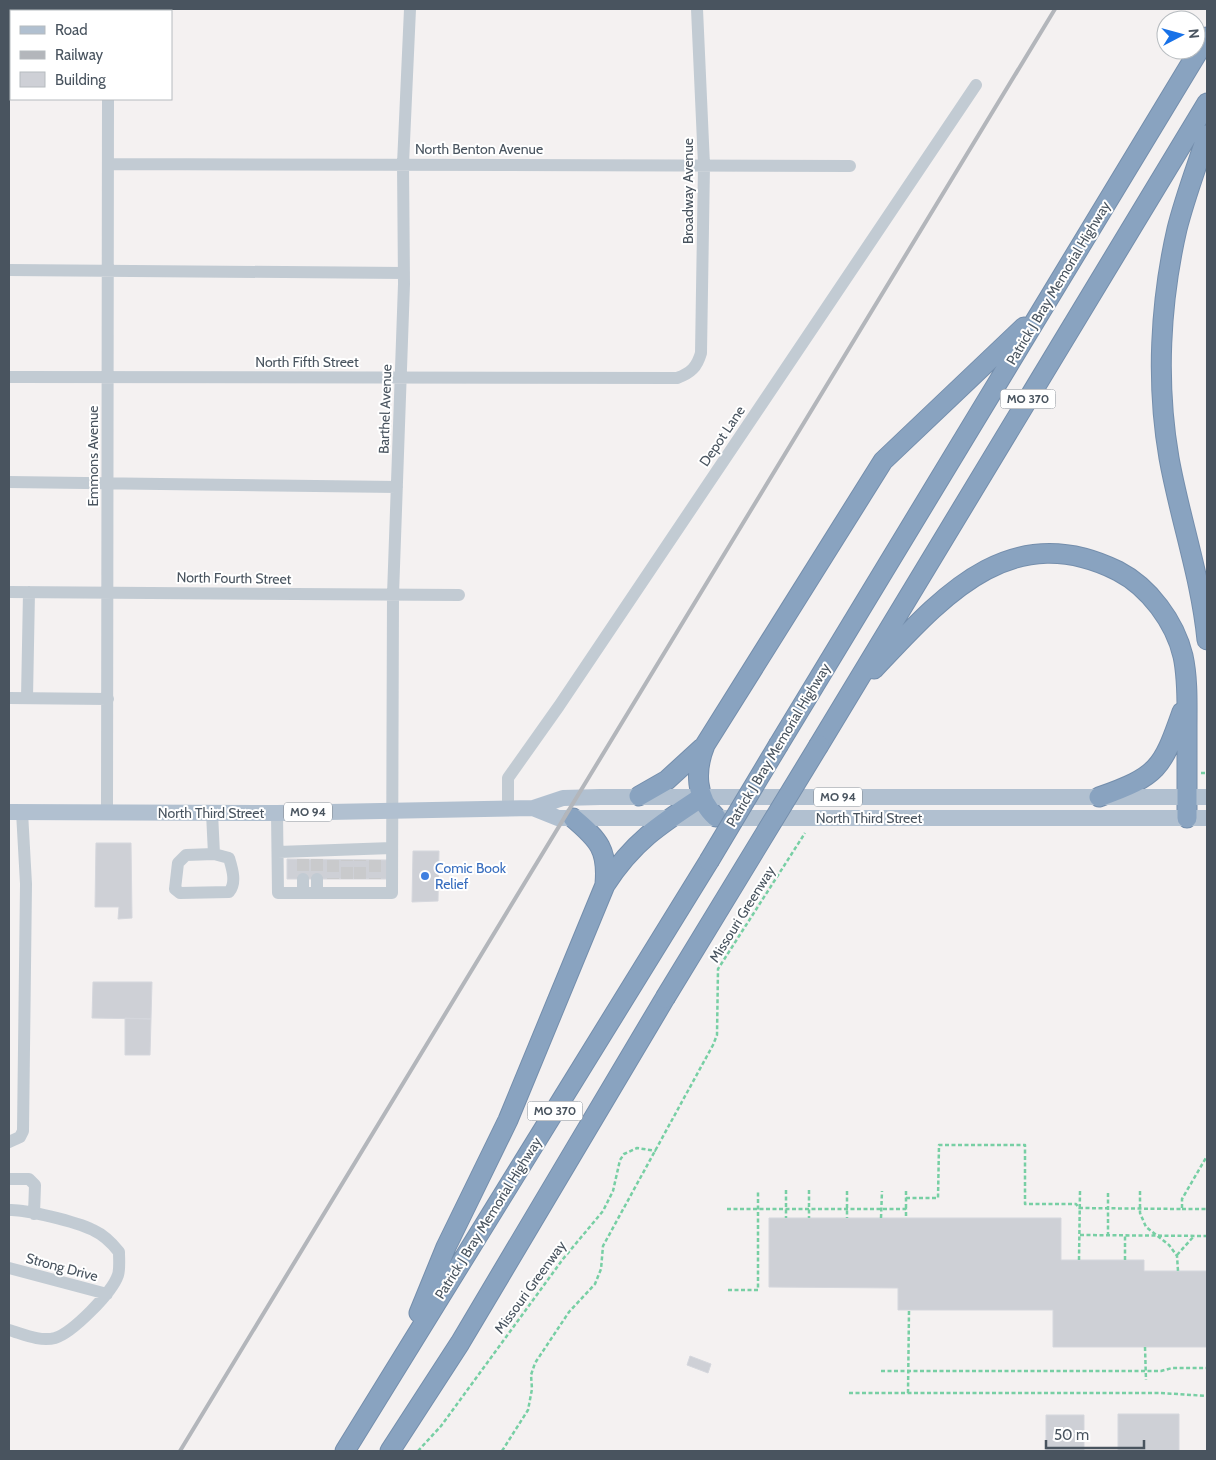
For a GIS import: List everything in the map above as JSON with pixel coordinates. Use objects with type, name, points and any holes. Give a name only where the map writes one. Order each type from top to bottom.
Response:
[{"type":"highway","name":"Patrick J Bray Memorial Highway","points":[[344,1451],[709,861],[1207,37]]},
{"type":"highway","name":"MO 370","points":[[390,1451],[469,1327],[665,998],[820,745],[1207,103]]},
{"type":"highway","points":[[1207,135],[1177,229],[1166,288],[1162,351],[1164,416],[1169,456],[1201,597],[1207,640]]},
{"type":"highway","points":[[638,796],[668,780],[705,745],[883,461],[1041,311]]},
{"type":"highway","points":[[849,695],[932,607],[972,577],[1012,559],[1036,554],[1059,554],[1104,564],[1126,576],[1144,590],[1162,610],[1175,634],[1183,655],[1187,699],[1187,818]]},
{"type":"highway","points":[[1099,797],[1141,780],[1161,762],[1187,699]]},
{"type":"highway","points":[[705,745],[698,768],[702,797],[710,812],[716,817]]},
{"type":"highway","points":[[400,1360],[446,1247],[508,1120],[605,885],[622,859],[633,847],[670,817],[702,797]]},
{"type":"highway","points":[[573,818],[590,832],[602,850],[606,863],[605,885]]},
{"type":"main road","name":"North Third Street","points":[[16,812],[277,813],[533,808],[563,798],[638,796],[1207,797]]},
{"type":"main road","name":"North Third Street","points":[[533,808],[558,818],[1207,818]]},
{"type":"street","name":"Barthel Avenue","points":[[375,893],[392,893],[394,595],[404,273],[403,164],[410,9]]},
{"type":"street","name":"Broadway Avenue","points":[[693,371],[701,353],[704,165],[697,9]]},
{"type":"street","name":"Depot Lane","points":[[508,808],[508,778],[559,706],[976,85]]},
{"type":"street","name":"Emmons Avenue","points":[[107,812],[109,592],[107,377],[108,100]]},
{"type":"street","name":"North Benton Avenue","points":[[108,164],[850,166]]},
{"type":"street","points":[[9,270],[404,273]]},
{"type":"street","name":"North Fifth Street","points":[[9,377],[677,378],[693,371]]},
{"type":"street","points":[[9,482],[397,487]]},
{"type":"street","name":"North Fourth Street","points":[[9,592],[459,594]]},
{"type":"street","points":[[27,698],[28,592]]},
{"type":"street","points":[[9,698],[108,699]]},
{"type":"street","points":[[9,1142],[20,1137],[23,1131],[26,884],[16,812]]},
{"type":"street","points":[[212,813],[214,854]]},
{"type":"street","points":[[277,813],[278,893],[375,893],[375,880]]},
{"type":"street","points":[[278,852],[303,855],[354,855],[375,854],[392,848]]},
{"type":"street","points":[[214,854],[229,858],[233,872],[232,888],[229,892],[180,893],[176,889],[178,863],[186,855],[214,854]]},
{"type":"street","points":[[303,879],[303,893]]},
{"type":"street","points":[[317,879],[317,893]]},
{"type":"street","points":[[333,879],[347,893]]},
{"type":"street","points":[[347,893],[354,879]]},
{"type":"street","points":[[9,1179],[29,1179],[35,1185],[34,1214]]},
{"type":"street","points":[[9,1210],[34,1214],[92,1229],[109,1240],[119,1252],[118,1275],[107,1294],[68,1331],[55,1338],[39,1339],[9,1330]]},
{"type":"street","name":"Strong Drive","points":[[9,1268],[107,1294]]},
{"type":"path","points":[[1202,773],[1207,773]]},
{"type":"path","name":"Missouri Greenway","points":[[502,1451],[528,1410],[532,1389],[531,1375],[535,1363],[569,1312],[595,1284],[601,1269],[603,1246],[717,1035],[718,969],[807,829]]},
{"type":"path","points":[[906,1198],[938,1198],[939,1144],[1025,1145],[1024,1204],[1076,1204],[1080,1208],[1207,1209]]},
{"type":"path","name":"Missouri Greenway","points":[[418,1451],[441,1426],[563,1259],[603,1211],[613,1191],[620,1160],[624,1154],[637,1148],[656,1151]]},
{"type":"path","points":[[1182,1208],[1182,1199],[1207,1156]]},
{"type":"path","points":[[728,1290],[758,1290],[758,1190]]},
{"type":"path","points":[[786,1190],[786,1218]]},
{"type":"path","points":[[809,1190],[810,1218]]},
{"type":"path","points":[[847,1191],[848,1218]]},
{"type":"path","points":[[881,1218],[882,1191]]},
{"type":"path","points":[[906,1191],[906,1218]]},
{"type":"path","points":[[1079,1260],[1080,1191]]},
{"type":"path","points":[[1108,1191],[1108,1236]]},
{"type":"path","points":[[1140,1191],[1140,1208],[1146,1227],[1169,1244],[1177,1256],[1178,1271]]},
{"type":"path","points":[[727,1209],[906,1209]]},
{"type":"path","points":[[1080,1235],[1207,1236]]},
{"type":"path","points":[[1125,1236],[1125,1260]]},
{"type":"path","points":[[1177,1256],[1194,1236]]},
{"type":"path","points":[[908,1394],[909,1310]]},
{"type":"path","points":[[1145,1347],[1146,1380]]},
{"type":"path","points":[[881,1371],[1207,1368]]},
{"type":"path","points":[[848,1393],[1161,1393],[1207,1396]]},
{"type":"green space","points":[[9,9],[121,9],[10,10],[9,62]]},
{"type":"building","points":[[96,843],[131,843],[132,918],[118,919],[119,907],[95,907]]},
{"type":"building","name":"Comic Book Relief","points":[[413,851],[439,851],[438,901],[412,902]]},
{"type":"building","points":[[287,859],[388,860],[388,879],[287,879]]},
{"type":"building","points":[[93,982],[152,982],[151,1019],[92,1018]]},
{"type":"building","points":[[125,1018],[151,1019],[150,1055],[125,1055]]},
{"type":"building","points":[[769,1218],[1061,1218],[1061,1260],[1144,1260],[1144,1271],[1207,1271],[1207,1347],[1053,1347],[1053,1310],[898,1310],[898,1288],[769,1287]]},
{"type":"building","points":[[690,1356],[711,1364],[708,1373],[687,1365]]},
{"type":"building","points":[[1118,1414],[1179,1414],[1179,1451],[1118,1451]]},
{"type":"building","points":[[1046,1415],[1084,1415],[1084,1451],[1046,1451]]},
{"type":"tunnel","points":[[303,859],[303,879]]},
{"type":"tunnel","points":[[317,859],[317,879]]},
{"type":"tunnel","points":[[333,860],[333,879]]},
{"type":"tunnel","points":[[347,860],[347,879]]},
{"type":"tunnel","points":[[360,860],[360,879]]},
{"type":"tunnel","points":[[375,860],[375,879]]},
{"type":"railway","points":[[180,1451],[1055,9]]},
{"type":"place","name":"Comic Book Relief","points":[[425,876]]}]
